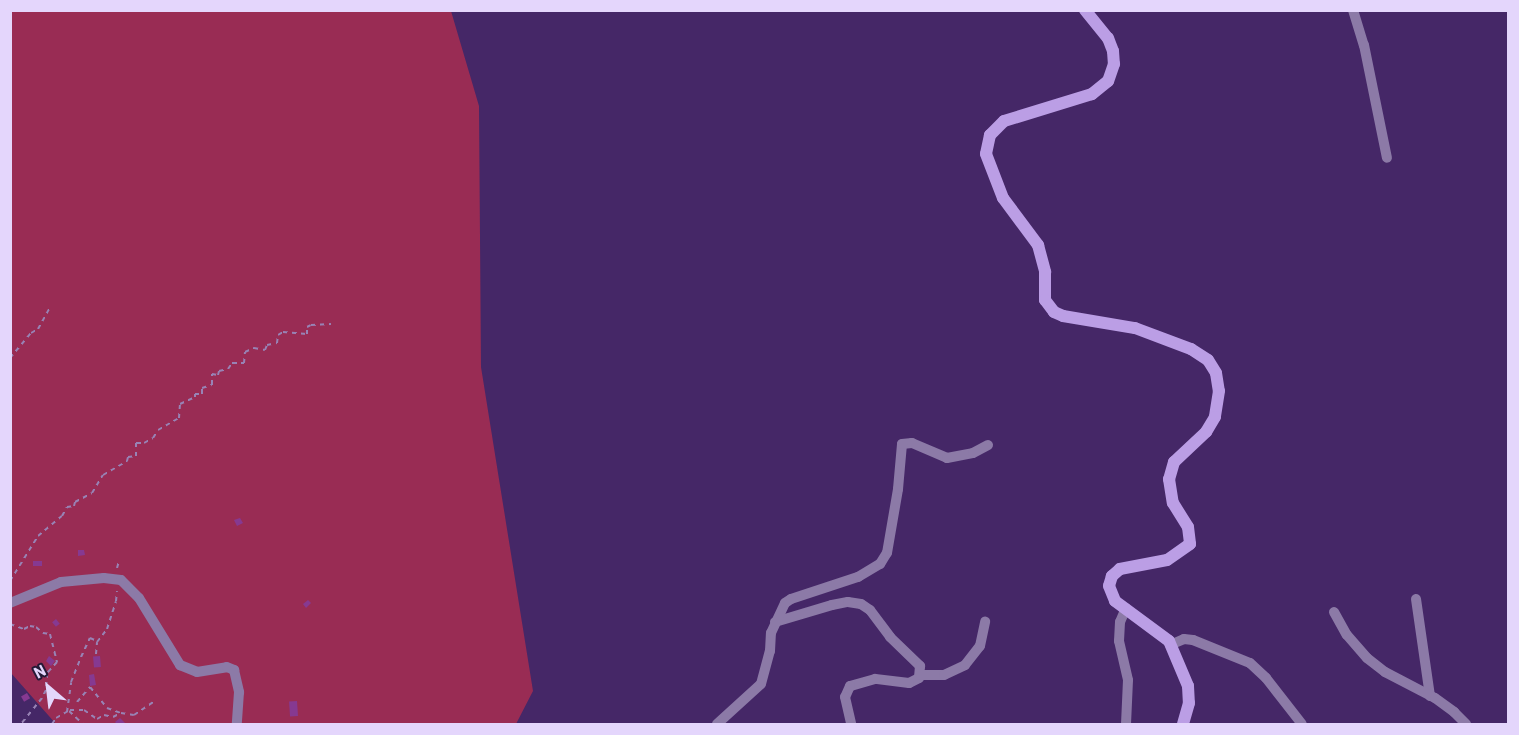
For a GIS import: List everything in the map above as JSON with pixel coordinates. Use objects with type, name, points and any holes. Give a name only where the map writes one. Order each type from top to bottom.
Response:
[{"type":"street","points":[[1085,10],[1107,38],[1113,51],[1114,64],[1108,81],[1092,94],[1010,119],[999,125],[990,135],[986,154],[1003,198],[1038,245],[1044,263],[1045,300],[1054,312],[1135,328],[1197,351],[1212,365],[1219,391],[1218,409],[1211,425],[1174,462],[1169,479],[1173,503],[1188,527],[1190,544],[1167,560],[1116,572],[1109,581],[1109,592],[1115,601],[1142,623],[1157,631],[1170,645],[1188,686],[1189,703],[1183,724]]},
{"type":"street","points":[[1353,10],[1364,45],[1388,158]]},
{"type":"street","points":[[717,724],[761,684],[775,622],[791,599],[858,577],[880,564],[887,553],[898,489],[902,444],[912,443],[947,458],[973,453],[988,446]]},
{"type":"street","points":[[10,603],[61,582],[119,580],[130,586],[139,597],[180,665],[197,672],[227,667],[234,670],[239,692],[237,724]]},
{"type":"street","points":[[1416,599],[1430,696]]},
{"type":"street","points":[[775,622],[832,605],[848,602],[861,604],[870,609],[890,637],[920,666],[921,675]]},
{"type":"street","points":[[1126,608],[1120,622],[1119,641],[1128,680],[1126,724]]},
{"type":"street","points":[[1334,612],[1347,635],[1367,658],[1385,672],[1430,696],[1454,712],[1466,724]]},
{"type":"street","points":[[851,724],[844,697],[850,686],[875,679],[909,683],[921,675],[944,675],[965,665],[980,646],[985,622]]},
{"type":"street","points":[[1170,645],[1184,639],[1193,640],[1250,663],[1266,678],[1302,724]]},
{"type":"path","points":[[10,358],[31,333],[38,329],[49,309]]},
{"type":"path","points":[[10,581],[38,536],[62,516],[67,507],[74,506],[75,502],[92,493],[103,475],[127,461],[128,457],[136,456],[136,443],[144,443],[153,438],[158,430],[180,418],[180,404],[195,397],[195,394],[202,394],[202,388],[212,385],[212,374],[218,375],[219,371],[228,369],[232,363],[243,363],[245,352],[254,348],[265,350],[267,345],[277,343],[278,335],[283,332],[307,334],[307,327],[311,325],[331,324]]},
{"type":"path","points":[[96,654],[97,642],[107,629],[116,601],[119,580],[116,567],[119,561]]},
{"type":"path","points":[[10,624],[24,629],[30,626],[36,627],[43,633],[50,634],[57,662],[47,673],[46,690],[42,699],[21,724]]},
{"type":"path","points":[[68,711],[71,682],[81,657],[90,638],[97,642]]},
{"type":"path","points":[[77,702],[90,687],[107,708],[121,713],[136,714],[153,702]]},
{"type":"path","points":[[52,724],[54,720],[68,711],[84,710],[97,719],[104,715],[113,717],[121,713]]},
{"type":"path","points":[[68,711],[83,724]]},
{"type":"shaded area","points":[[10,11],[451,11],[479,106],[481,367],[533,691],[516,724],[56,724],[11,673]]},
{"type":"building","points":[[240,518],[243,523],[237,526],[234,520]]},
{"type":"building","points":[[78,550],[84,550],[85,555],[78,556]]},
{"type":"building","points":[[33,561],[42,561],[42,566],[33,566]]},
{"type":"building","points":[[308,600],[311,603],[306,608],[303,604]]},
{"type":"building","points":[[56,619],[60,624],[56,627],[52,622]]},
{"type":"building","points":[[49,656],[55,661],[51,666],[46,661]]},
{"type":"building","points":[[100,656],[101,667],[94,668],[93,657]]},
{"type":"building","points":[[94,674],[96,685],[90,686],[89,675]]},
{"type":"building","points":[[27,693],[30,698],[24,702],[21,697]]},
{"type":"building","points":[[297,701],[298,716],[290,717],[289,702]]},
{"type":"building","points":[[120,718],[125,723],[115,722]]}]
